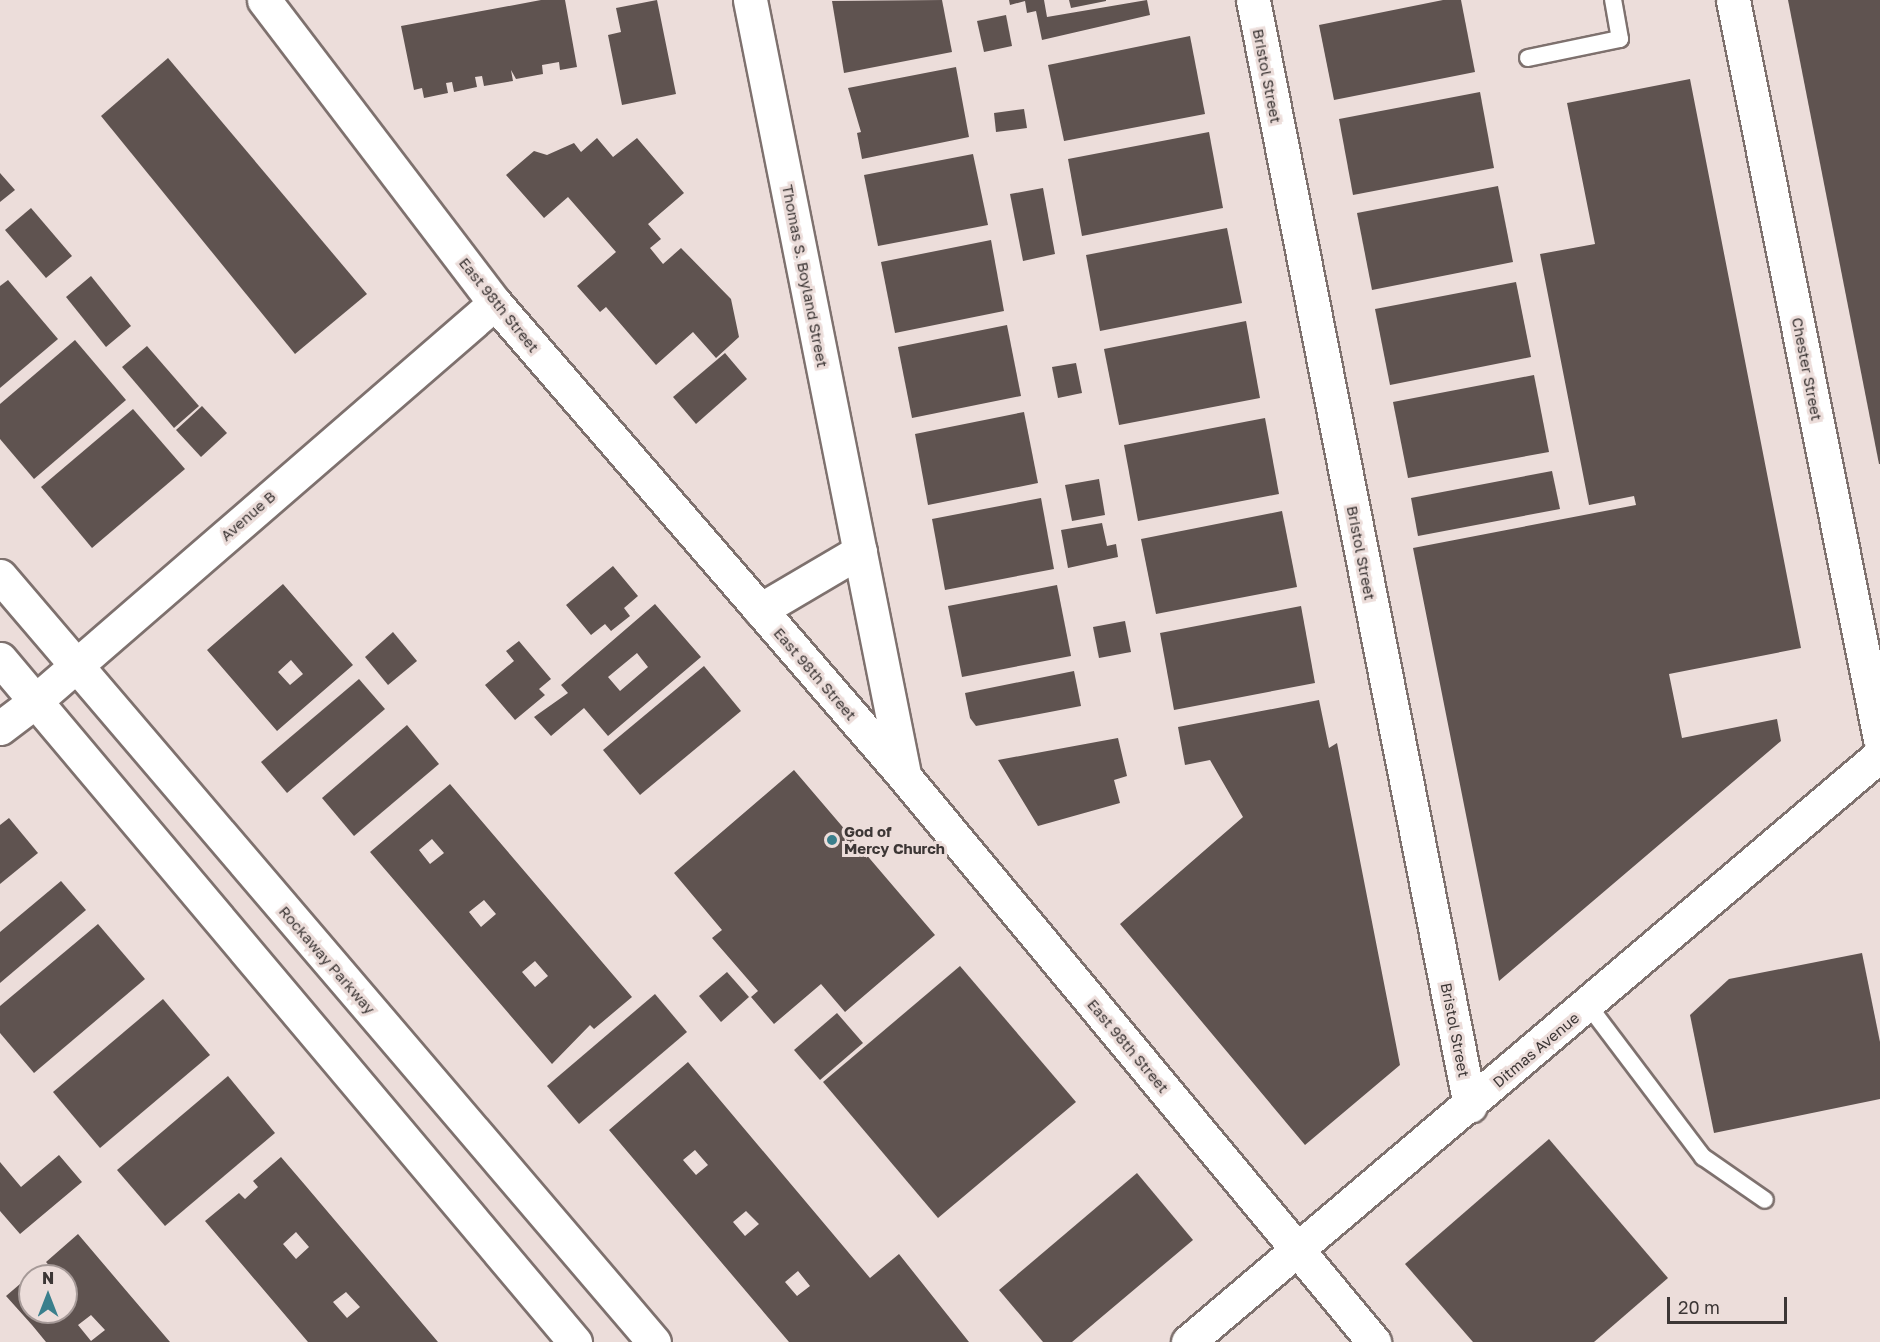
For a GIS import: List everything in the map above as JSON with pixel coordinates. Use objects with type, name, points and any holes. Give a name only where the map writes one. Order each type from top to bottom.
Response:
[{"type":"street","name":"East 98th Street","points":[[264,0],[495,303],[904,776],[1374,1342]]},
{"type":"street","name":"Thomas S. Boyland Street","points":[[750,0],[904,776]]},
{"type":"street","name":"Bristol Street","points":[[1252,0],[1470,1106]]},
{"type":"street","name":"Chester Street","points":[[1733,0],[1880,739]]},
{"type":"street","name":"Avenue B","points":[[0,728],[33,703],[495,303]]},
{"type":"street","points":[[760,610],[860,551]]},
{"type":"street","name":"Rockaway Parkway","points":[[0,576],[74,667],[654,1342]]},
{"type":"street","points":[[0,660],[33,703],[575,1342]]},
{"type":"street","name":"Ditmas Avenue","points":[[1188,1342],[1470,1106],[1880,755]]},
{"type":"lane","points":[[1528,58],[1620,39],[1613,0]]},
{"type":"lane","points":[[1588,1005],[1703,1157],[1765,1200]]},
{"type":"building","points":[[541,0],[565,0],[577,67],[560,70],[559,62],[542,65],[543,74],[516,79],[511,70],[513,81],[484,86],[482,76],[475,77],[477,87],[454,92],[452,82],[446,83],[448,93],[424,98],[422,88],[414,90],[401,26]]},
{"type":"building","points":[[657,0],[676,94],[622,105],[608,35],[621,32],[616,8]]},
{"type":"building","points":[[942,0],[952,52],[844,73],[832,1]]},
{"type":"building","points":[[1009,0],[1044,0],[1047,17],[1147,0],[1150,15],[1042,40],[1036,11],[1027,13],[1025,1],[1010,5]]},
{"type":"building","points":[[1069,0],[1106,0],[1106,1],[1071,8]]},
{"type":"building","points":[[1443,0],[1461,0],[1475,72],[1334,100],[1319,25]]},
{"type":"building","points":[[1788,0],[1880,0],[1880,464],[1879,464]]},
{"type":"building","points":[[1006,15],[1012,46],[984,52],[977,21]]},
{"type":"building","points":[[1190,36],[1205,114],[1064,141],[1048,65]]},
{"type":"building","points":[[168,58],[367,294],[295,354],[101,116]]},
{"type":"building","points":[[956,67],[969,137],[862,159],[857,133],[861,132],[848,88]]},
{"type":"building","points":[[1690,79],[1801,648],[1669,674],[1682,738],[1777,719],[1781,741],[1499,981],[1413,548],[1636,505],[1634,496],[1589,505],[1540,254],[1595,244],[1567,103]]},
{"type":"building","points":[[1480,92],[1494,168],[1353,195],[1339,119]]},
{"type":"building","points":[[1024,109],[1027,128],[996,132],[994,113]]},
{"type":"building","points":[[1209,132],[1223,208],[1082,236],[1068,159]]},
{"type":"building","points":[[597,138],[613,157],[637,138],[684,193],[648,224],[661,239],[650,248],[663,264],[681,248],[731,299],[739,337],[716,358],[693,332],[656,365],[606,307],[600,312],[577,286],[616,252],[568,197],[544,218],[506,175],[534,151],[547,155],[574,143],[581,152]]},
{"type":"building","points":[[973,154],[988,225],[878,246],[864,175]]},
{"type":"building","points":[[0,173],[15,190],[0,202]]},
{"type":"building","points":[[1498,186],[1513,262],[1372,290],[1357,213]]},
{"type":"building","points":[[1043,188],[1055,254],[1023,261],[1010,194]]},
{"type":"building","points":[[31,208],[72,256],[46,278],[5,230]]},
{"type":"building","points":[[1227,228],[1242,303],[1100,331],[1086,255]]},
{"type":"building","points":[[991,240],[1004,311],[895,333],[881,262]]},
{"type":"building","points":[[91,276],[131,326],[106,347],[66,297]]},
{"type":"building","points":[[8,280],[58,339],[0,388],[0,286]]},
{"type":"building","points":[[1516,282],[1531,357],[1390,385],[1375,309]]},
{"type":"building","points":[[1246,321],[1260,398],[1119,425],[1104,349]]},
{"type":"building","points":[[1007,325],[1021,396],[912,418],[898,347]]},
{"type":"building","points":[[75,340],[126,400],[34,479],[0,439],[0,404]]},
{"type":"building","points":[[147,346],[199,406],[174,428],[122,367]]},
{"type":"building","points":[[725,353],[747,379],[696,424],[673,397]]},
{"type":"building","points":[[1076,363],[1082,393],[1058,398],[1052,367]]},
{"type":"building","points":[[1534,375],[1549,452],[1408,478],[1393,402]]},
{"type":"building","points":[[202,406],[227,433],[201,457],[176,430]]},
{"type":"building","points":[[133,409],[185,469],[92,548],[41,487]]},
{"type":"building","points":[[1024,412],[1038,483],[928,505],[915,434]]},
{"type":"building","points":[[1265,418],[1279,494],[1138,521],[1124,445]]},
{"type":"building","points":[[1552,471],[1560,509],[1418,536],[1411,498]]},
{"type":"building","points":[[1099,479],[1105,515],[1072,521],[1065,485]]},
{"type":"building","points":[[1041,498],[1054,569],[945,590],[932,519]]},
{"type":"building","points":[[1282,511],[1297,587],[1156,614],[1141,539]]},
{"type":"building","points":[[1102,523],[1107,546],[1116,544],[1118,557],[1068,568],[1061,530]]},
{"type":"building","points":[[613,566],[638,596],[624,608],[630,616],[611,631],[605,624],[591,635],[566,605]]},
{"type":"building","points":[[283,584],[353,665],[277,731],[207,650]],"holes":[[[291,660],[303,674],[290,685],[278,672]]]},
{"type":"building","points":[[1057,585],[1071,656],[962,677],[948,606]]},
{"type":"building","points":[[655,604],[701,657],[608,736],[584,708],[551,736],[534,717],[568,693],[561,685]],"holes":[[[637,653],[648,667],[620,691],[608,677]]]},
{"type":"building","points":[[1301,606],[1315,683],[1174,710],[1160,633]]},
{"type":"building","points":[[1125,621],[1131,652],[1099,658],[1093,627]]},
{"type":"building","points":[[393,632],[417,661],[388,685],[365,657]]},
{"type":"building","points":[[519,641],[551,679],[539,689],[545,695],[515,720],[485,685],[514,661],[506,651]]},
{"type":"building","points":[[704,666],[741,711],[640,795],[603,750]]},
{"type":"building","points":[[1074,671],[1081,706],[976,726],[970,718],[965,693]]},
{"type":"building","points":[[359,679],[385,709],[287,793],[261,762]]},
{"type":"building","points":[[1319,700],[1329,748],[1337,743],[1400,1065],[1305,1145],[1120,924],[1243,817],[1210,760],[1185,765],[1178,727]]},
{"type":"building","points":[[407,725],[439,764],[354,836],[322,798]]},
{"type":"building","points":[[1118,738],[1127,776],[1114,780],[1120,803],[1038,826],[998,760]]},
{"type":"building","points":[[794,770],[935,935],[845,1012],[821,984],[774,1024],[751,997],[758,991],[712,938],[722,930],[674,873]]},
{"type":"building","points":[[450,784],[632,997],[594,1029],[590,1025],[552,1064],[370,852]],"holes":[[[432,839],[444,853],[430,864],[419,850]],[[484,900],[496,914],[481,927],[469,912]],[[535,961],[548,976],[535,987],[522,972]]]},
{"type":"building","points":[[9,818],[38,853],[0,884],[0,825]]},
{"type":"building","points":[[61,881],[86,910],[0,983],[0,932]]},
{"type":"building","points":[[98,924],[145,979],[34,1073],[0,1033],[0,1006]]},
{"type":"building","points":[[1862,953],[1880,1042],[1880,1099],[1714,1133],[1690,1015],[1729,979]]},
{"type":"building","points":[[960,966],[1076,1102],[938,1218],[823,1082]]},
{"type":"building","points":[[727,972],[749,997],[721,1022],[699,996]]},
{"type":"building","points":[[655,994],[687,1032],[579,1124],[547,1086]]},
{"type":"building","points":[[163,999],[210,1055],[100,1148],[53,1092]]},
{"type":"building","points":[[837,1013],[863,1043],[820,1080],[794,1050]]},
{"type":"building","points":[[688,1062],[870,1278],[899,1254],[969,1342],[789,1342],[609,1130]],"holes":[[[695,1150],[708,1165],[696,1175],[683,1160]],[[746,1211],[759,1224],[745,1236],[733,1222]],[[798,1271],[810,1286],[797,1296],[785,1282]]]},
{"type":"building","points":[[228,1076],[275,1133],[165,1226],[117,1170]]},
{"type":"building","points":[[1549,1139],[1668,1278],[1594,1342],[1473,1342],[1405,1264]]},
{"type":"building","points":[[59,1155],[82,1182],[20,1234],[0,1211],[0,1162],[21,1187]]},
{"type":"building","points":[[281,1157],[438,1342],[308,1342],[205,1221],[239,1193],[245,1199],[258,1187],[253,1181]],"holes":[[[296,1232],[309,1247],[296,1259],[283,1244]],[[346,1292],[360,1307],[347,1318],[333,1302]]]},
{"type":"building","points":[[1137,1173],[1193,1240],[1072,1342],[1043,1342],[999,1290]]},
{"type":"building","points":[[78,1234],[170,1342],[46,1342],[31,1324],[78,1324],[78,1264],[48,1264],[46,1262]],"holes":[[[91,1315],[105,1330],[91,1341],[78,1325]]]},
{"type":"building","points":[[18,1286],[18,1309],[6,1296]]},
{"type":"place","name":"God of Mercy Church","points":[[832,840]]}]
